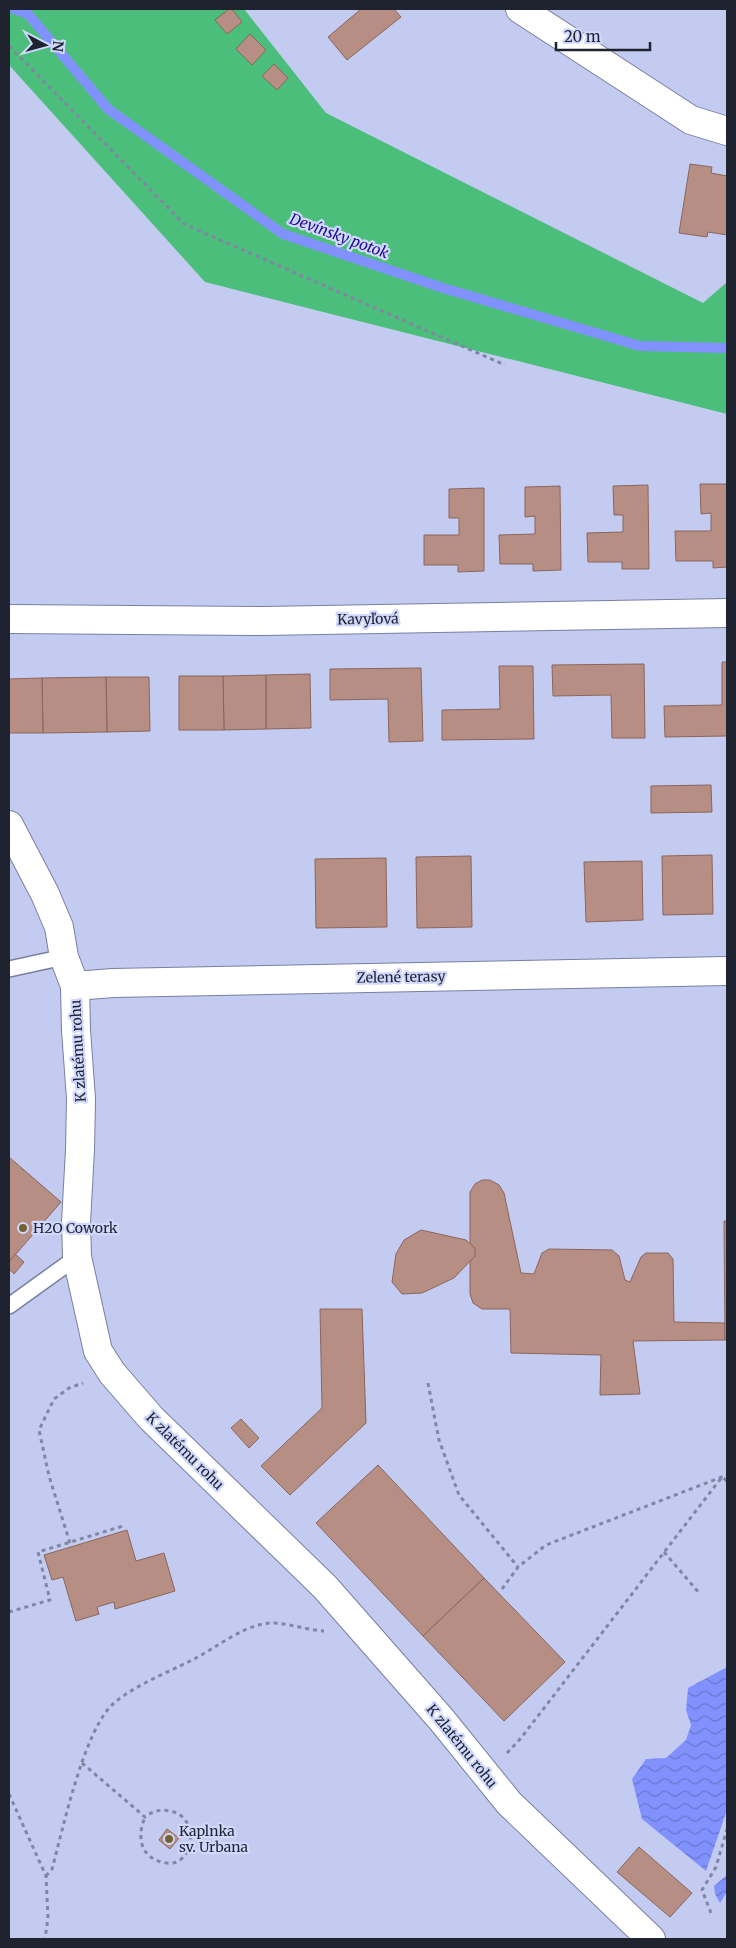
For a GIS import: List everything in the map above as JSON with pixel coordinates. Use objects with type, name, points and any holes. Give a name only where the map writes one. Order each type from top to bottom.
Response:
[{"type":"street","points":[[520,9],[691,120],[727,132]]},
{"type":"street","name":"Kavyľová","points":[[9,619],[263,621],[727,613]]},
{"type":"street","name":"K zlatému rohu","points":[[9,825],[45,894],[59,927],[64,957],[75,986],[81,1099],[76,1222],[77,1258],[98,1350],[112,1374],[151,1418],[319,1581],[441,1719],[509,1803],[651,1939]]},
{"type":"street","name":"Zelené terasy","points":[[75,986],[123,983],[727,971]]},
{"type":"lane","points":[[9,970],[64,957]]},
{"type":"lane","points":[[9,1306],[77,1258]]},
{"type":"path","points":[[9,46],[184,224],[505,365]]},
{"type":"path","points":[[428,1383],[440,1440],[460,1495],[518,1567]]},
{"type":"path","points":[[69,1388],[54,1399],[39,1430],[49,1476],[70,1543]]},
{"type":"path","points":[[502,1589],[518,1567],[546,1545],[727,1475]]},
{"type":"path","points":[[722,1477],[727,1481]]},
{"type":"path","points":[[487,1776],[521,1738],[722,1477]]},
{"type":"path","points":[[9,1612],[50,1600],[38,1552],[123,1526]]},
{"type":"path","points":[[664,1552],[700,1594]]},
{"type":"path","points":[[46,1876],[52,1869],[82,1763],[95,1730],[112,1705],[129,1692],[195,1659],[246,1629],[269,1623],[327,1631],[338,1629],[354,1620]]},
{"type":"path","points":[[82,1763],[145,1817]]},
{"type":"path","points":[[9,1794],[46,1876],[48,1911],[46,1939]]},
{"type":"path","points":[[164,1810],[184,1816],[190,1826],[191,1838],[189,1848],[184,1857],[177,1862],[169,1864],[158,1861],[148,1855],[142,1846],[140,1830],[145,1817],[153,1811],[164,1810]]},
{"type":"path","points":[[711,1913],[702,1890],[716,1867],[727,1829]]},
{"type":"green space","points":[[9,9],[244,9],[326,113],[703,303],[727,282],[727,414],[205,282],[9,65]]},
{"type":"water","points":[[727,1667],[727,1810],[706,1871],[642,1819],[632,1779],[646,1759],[666,1758],[686,1740],[691,1725],[686,1710],[688,1688]]},
{"type":"water","points":[[727,1875],[727,1892],[720,1903],[715,1894],[714,1886]]},
{"type":"building","points":[[229,9],[232,9],[242,22],[227,34],[215,20]]},
{"type":"building","points":[[361,9],[394,9],[401,17],[347,60],[328,37]]},
{"type":"building","points":[[250,34],[266,50],[252,65],[236,49]]},
{"type":"building","points":[[274,64],[288,78],[277,90],[262,76]]},
{"type":"building","points":[[690,164],[712,167],[711,173],[727,176],[727,235],[708,232],[707,237],[679,233]]},
{"type":"building","points":[[700,484],[727,484],[727,567],[713,568],[713,561],[676,561],[675,531],[711,531],[711,513],[701,514]]},
{"type":"building","points":[[648,485],[649,569],[622,569],[622,562],[588,562],[587,533],[623,532],[623,515],[614,515],[613,486]]},
{"type":"building","points":[[560,486],[561,570],[533,571],[533,564],[500,564],[499,535],[535,534],[535,516],[525,517],[525,487]]},
{"type":"building","points":[[484,488],[484,571],[458,572],[458,565],[424,565],[424,535],[459,535],[459,518],[449,518],[449,489]]},
{"type":"building","points":[[722,662],[727,662],[727,736],[665,737],[664,706],[722,705]]},
{"type":"building","points":[[644,664],[645,738],[612,738],[611,695],[553,696],[552,665]]},
{"type":"building","points":[[499,666],[533,666],[534,739],[442,740],[442,710],[500,709]]},
{"type":"building","points":[[421,668],[423,741],[389,742],[388,699],[330,700],[330,669]]},
{"type":"building","points":[[310,674],[311,728],[266,729],[266,675]]},
{"type":"building","points":[[266,675],[266,729],[224,730],[223,676]]},
{"type":"building","points":[[179,676],[223,676],[224,730],[179,730]]},
{"type":"building","points":[[106,677],[149,677],[150,731],[107,732]]},
{"type":"building","points":[[106,677],[107,732],[43,733],[42,678]]},
{"type":"building","points":[[42,678],[43,733],[9,733],[9,679]]},
{"type":"building","points":[[711,785],[712,812],[651,813],[651,786]]},
{"type":"building","points":[[712,855],[713,914],[663,915],[662,856]]},
{"type":"building","points":[[471,856],[472,927],[417,928],[416,857]]},
{"type":"building","points":[[386,858],[387,927],[316,928],[315,859]]},
{"type":"building","points":[[642,861],[643,920],[586,922],[584,862]]},
{"type":"building","name":"H2O Cowork","points":[[9,1157],[61,1202],[9,1262]]},
{"type":"building","points":[[482,1180],[490,1180],[499,1185],[504,1193],[521,1273],[534,1274],[542,1253],[549,1249],[612,1250],[619,1256],[625,1280],[630,1282],[641,1257],[646,1253],[668,1253],[673,1259],[674,1322],[725,1323],[725,1340],[633,1341],[640,1394],[600,1395],[601,1355],[511,1353],[510,1309],[482,1309],[473,1303],[470,1294],[470,1192],[475,1184]]},
{"type":"building","points":[[724,1221],[727,1221],[727,1340],[725,1340]]},
{"type":"building","points":[[421,1230],[466,1240],[475,1248],[475,1256],[454,1278],[422,1293],[402,1294],[392,1282],[396,1254],[404,1240]]},
{"type":"building","points":[[15,1254],[24,1262],[14,1274],[9,1269],[9,1262]]},
{"type":"building","points":[[320,1309],[362,1309],[366,1423],[290,1495],[261,1466],[322,1408]]},
{"type":"building","points":[[241,1419],[259,1438],[249,1448],[231,1428]]},
{"type":"building","points":[[378,1465],[484,1578],[423,1636],[316,1523]]},
{"type":"building","points":[[127,1530],[136,1561],[164,1553],[175,1591],[115,1609],[114,1602],[97,1607],[99,1614],[76,1621],[63,1577],[52,1580],[44,1555]]},
{"type":"building","points":[[484,1578],[565,1662],[504,1721],[423,1636]]},
{"type":"building","name":"Kaplnka sv. Urbana","points":[[167,1829],[179,1838],[170,1849],[159,1840]]},
{"type":"building","points":[[639,1847],[692,1893],[670,1917],[617,1872]]},
{"type":"waterway","name":"Devínsky potok","points":[[14,9],[28,14],[108,109],[283,234],[443,288],[640,346],[727,348]]},
{"type":"place","name":"H2O Cowork","points":[[23,1228]]},
{"type":"place","name":"Kaplnka sv. Urbana","points":[[169,1839]]}]
